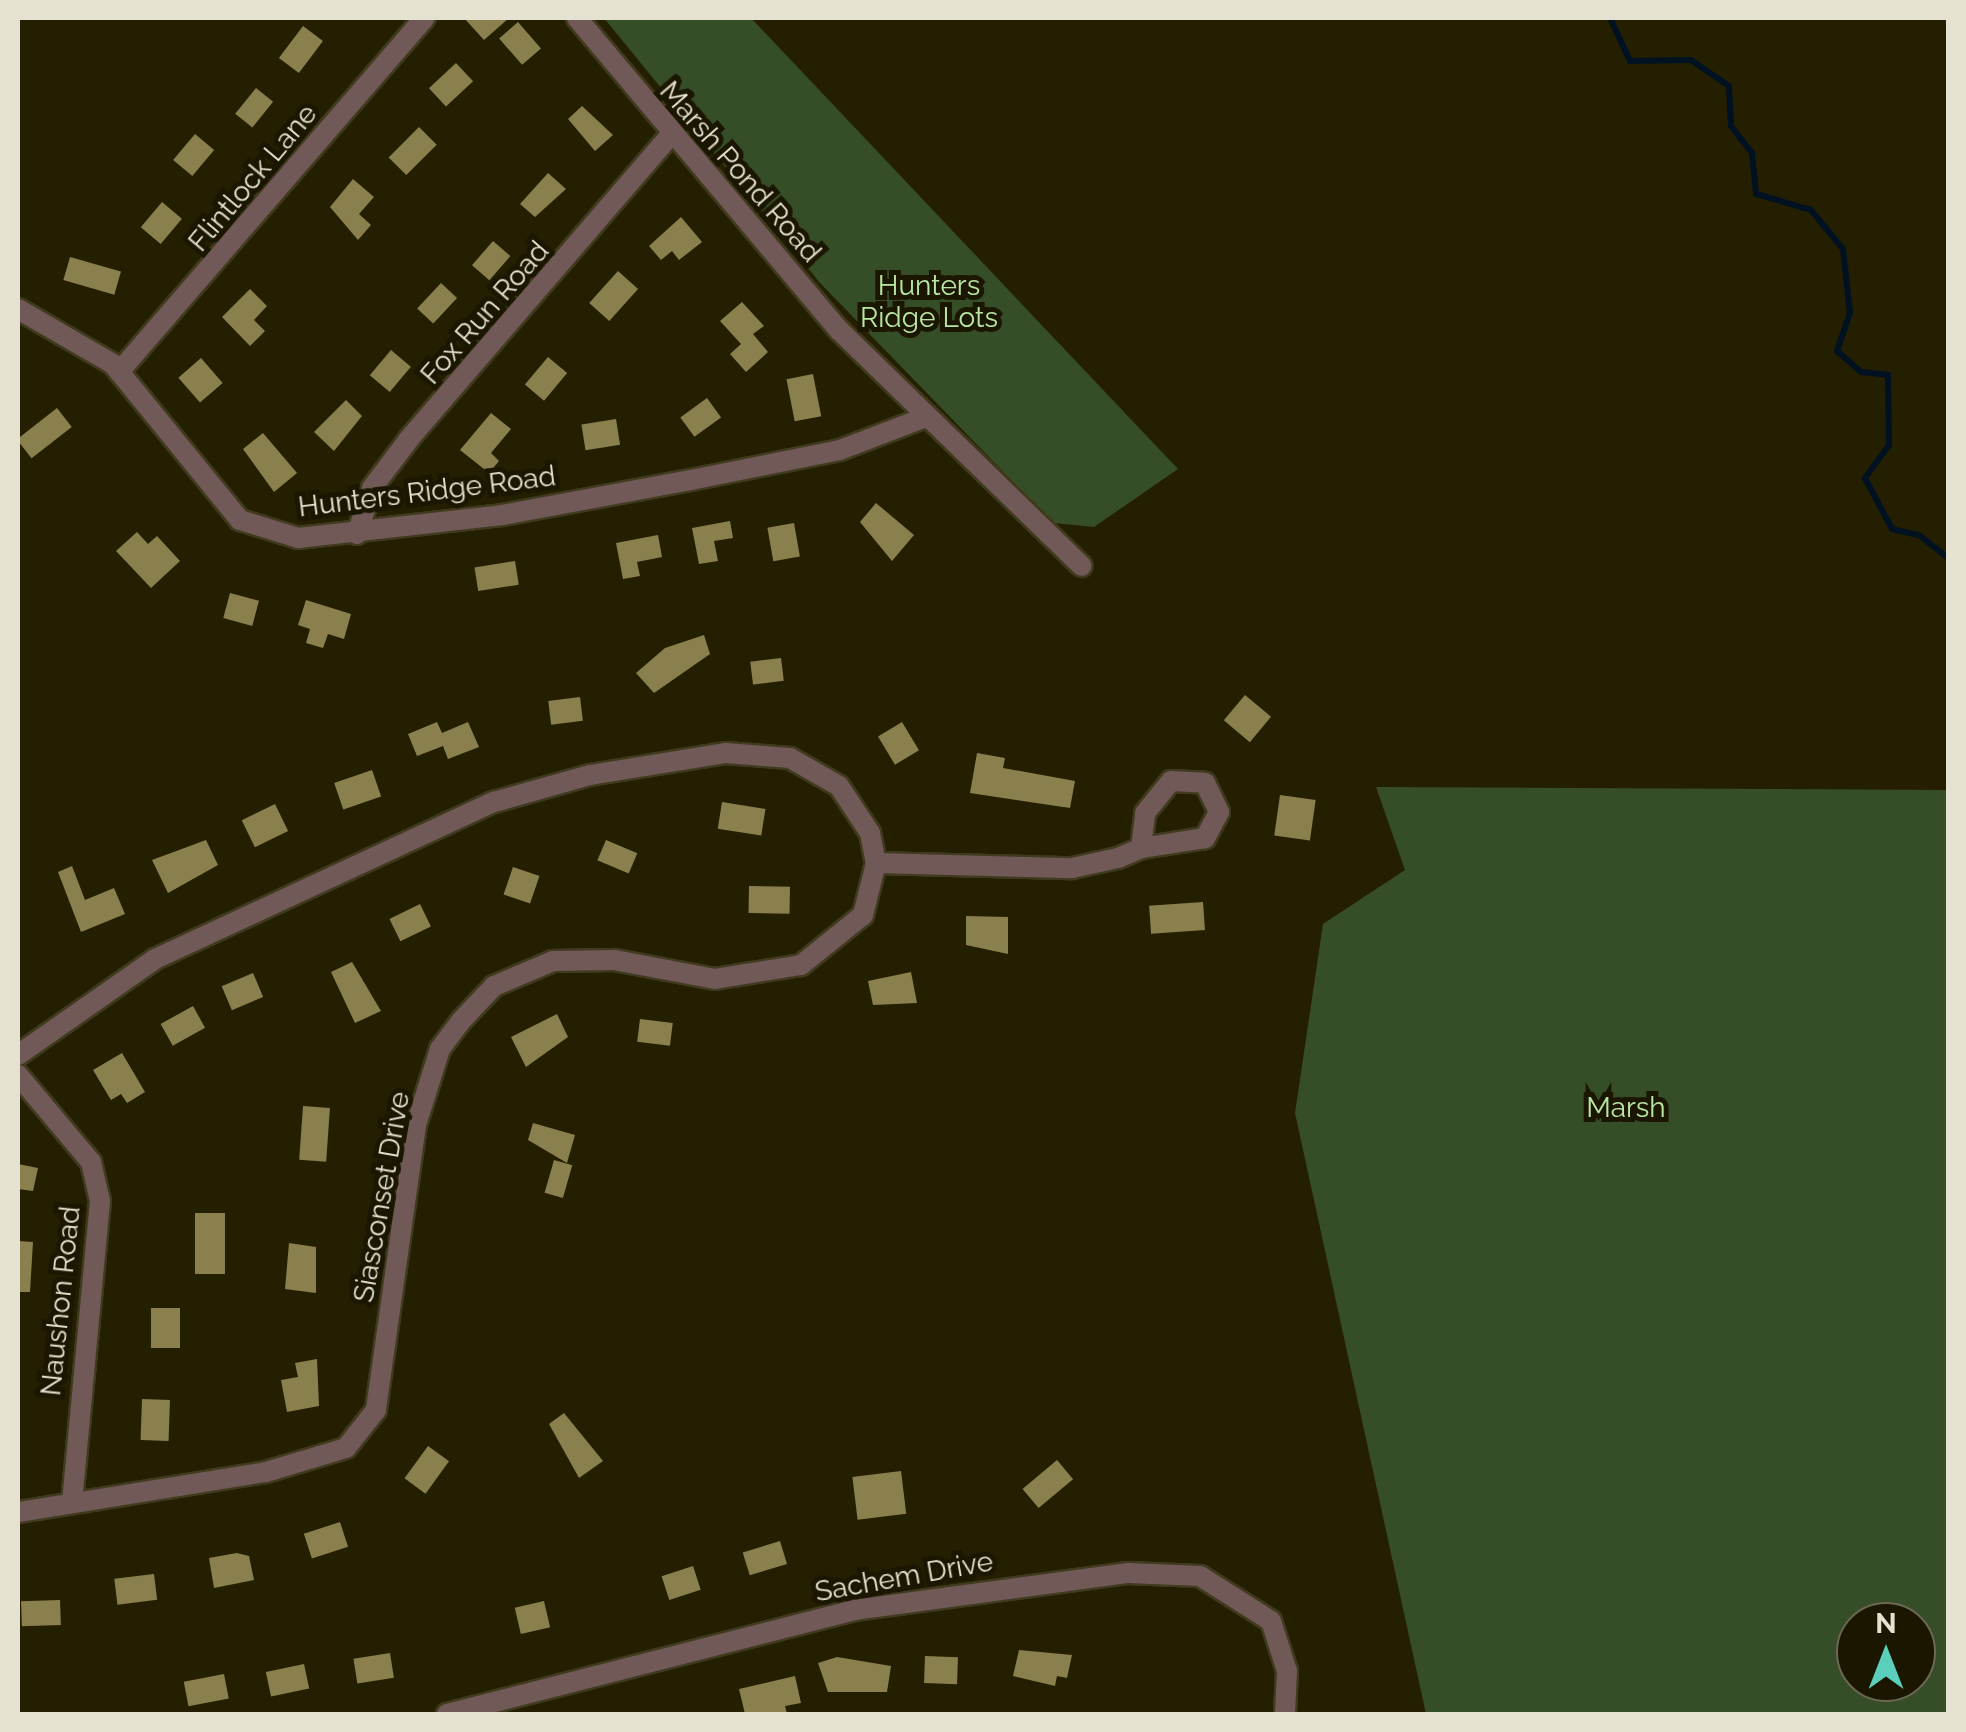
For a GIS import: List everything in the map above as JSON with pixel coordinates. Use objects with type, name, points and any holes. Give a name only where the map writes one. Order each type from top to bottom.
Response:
[{"type":"street","name":"Flintlock Lane","points":[[120,372],[425,18]]},
{"type":"street","name":"Marsh Pond Road","points":[[576,18],[670,136],[926,417],[1082,566]]},
{"type":"street","name":"Fox Run Road","points":[[356,534],[372,488],[410,439],[670,136]]},
{"type":"street","name":"Hunters Ridge Road","points":[[18,308],[120,372],[240,520],[298,538],[356,534],[840,450],[926,417]]},
{"type":"street","points":[[18,1055],[155,959],[494,802],[590,775],[726,752],[790,758],[854,800],[876,863],[1072,868],[1141,848]]},
{"type":"street","name":"Siasconset Drive","points":[[18,1512],[326,1460],[372,1424],[416,1126],[440,1049],[494,986],[571,960],[715,979],[801,965],[863,914],[876,863]]},
{"type":"street","name":"Naushon Road","points":[[18,1075],[92,1162],[100,1201],[72,1501]]},
{"type":"street","name":"Sachem Drive","points":[[447,1714],[854,1610],[1129,1572],[1200,1576],[1270,1621],[1287,1671],[1285,1714]]},
{"type":"green space","name":"Hunters Ridge Lots","points":[[604,18],[751,18],[1178,469],[1094,527],[1053,523],[820,283]]},
{"type":"green space","name":"Marsh","points":[[1376,787],[1948,790],[1948,1714],[1426,1714],[1295,1113],[1323,924],[1405,870]]},
{"type":"building","points":[[464,18],[509,18],[484,40]]},
{"type":"building","points":[[518,22],[541,48],[522,65],[499,38]]},
{"type":"building","points":[[303,26],[323,41],[299,73],[279,58]]},
{"type":"building","points":[[456,63],[473,81],[446,107],[429,88]]},
{"type":"building","points":[[256,88],[273,102],[252,127],[235,114]]},
{"type":"building","points":[[582,106],[613,135],[595,151],[568,119]]},
{"type":"building","points":[[419,127],[437,145],[406,175],[389,157]]},
{"type":"building","points":[[195,134],[214,150],[192,176],[173,160]]},
{"type":"building","points":[[548,173],[566,189],[535,217],[520,204]]},
{"type":"building","points":[[353,179],[374,197],[359,214],[371,225],[358,240],[330,207]]},
{"type":"building","points":[[162,202],[182,219],[161,244],[141,227]]},
{"type":"building","points":[[681,217],[702,242],[679,260],[672,251],[661,260],[649,246]]},
{"type":"building","points":[[493,241],[510,256],[489,280],[472,265]]},
{"type":"building","points":[[70,257],[121,272],[114,295],[63,280]]},
{"type":"building","points":[[618,271],[638,289],[609,321],[589,303]]},
{"type":"building","points":[[441,283],[457,298],[433,324],[417,309]]},
{"type":"building","points":[[250,289],[267,306],[254,320],[265,331],[250,346],[222,317]]},
{"type":"building","points":[[742,302],[764,326],[753,334],[768,352],[746,372],[730,354],[741,344],[720,321]]},
{"type":"building","points":[[391,350],[411,367],[390,392],[370,375]]},
{"type":"building","points":[[548,357],[567,373],[544,401],[525,385]]},
{"type":"building","points":[[201,358],[223,383],[200,403],[178,378]]},
{"type":"building","points":[[813,374],[821,416],[795,421],[786,379]]},
{"type":"building","points":[[707,398],[721,417],[694,437],[680,417]]},
{"type":"building","points":[[346,400],[362,416],[334,451],[314,432]]},
{"type":"building","points":[[57,408],[72,427],[32,458],[18,438]]},
{"type":"building","points":[[491,413],[511,429],[491,453],[499,461],[489,473],[460,450]]},
{"type":"building","points":[[616,419],[620,445],[585,450],[581,424]]},
{"type":"building","points":[[263,433],[297,473],[274,492],[243,449]]},
{"type":"building","points":[[876,503],[914,535],[892,561],[860,522]]},
{"type":"building","points":[[730,521],[733,538],[714,541],[718,561],[699,564],[692,528]]},
{"type":"building","points":[[794,523],[800,556],[773,561],[767,528]]},
{"type":"building","points":[[137,532],[148,544],[157,536],[180,561],[151,588],[116,551]]},
{"type":"building","points":[[658,535],[662,557],[637,562],[640,576],[623,579],[616,543]]},
{"type":"building","points":[[515,561],[519,585],[478,591],[475,567]]},
{"type":"building","points":[[230,593],[259,601],[252,626],[223,618]]},
{"type":"building","points":[[306,600],[351,614],[344,639],[328,634],[323,648],[306,643],[310,629],[298,625]]},
{"type":"building","points":[[704,635],[710,654],[654,693],[636,673],[665,648]]},
{"type":"building","points":[[781,658],[784,681],[753,685],[750,662]]},
{"type":"building","points":[[1245,695],[1271,717],[1250,742],[1224,720]]},
{"type":"building","points":[[580,697],[583,721],[551,725],[548,701]]},
{"type":"building","points":[[437,722],[442,733],[468,722],[479,747],[448,759],[443,746],[417,756],[408,734]]},
{"type":"building","points":[[902,722],[919,750],[895,765],[878,736]]},
{"type":"building","points":[[977,753],[1005,758],[1003,768],[1075,781],[1070,808],[970,793]]},
{"type":"building","points":[[372,770],[381,796],[343,809],[334,783]]},
{"type":"building","points":[[1280,795],[1316,800],[1310,841],[1274,836]]},
{"type":"building","points":[[722,802],[765,809],[761,836],[718,829]]},
{"type":"building","points":[[275,804],[288,831],[255,847],[242,820]]},
{"type":"building","points":[[206,840],[218,865],[168,893],[152,860]]},
{"type":"building","points":[[606,840],[637,853],[629,874],[597,860]]},
{"type":"building","points":[[72,866],[85,900],[114,888],[125,914],[81,932],[58,872]]},
{"type":"building","points":[[513,867],[539,876],[530,904],[504,894]]},
{"type":"building","points":[[749,886],[790,887],[790,914],[749,913]]},
{"type":"building","points":[[1203,902],[1205,930],[1151,934],[1149,906]]},
{"type":"building","points":[[420,904],[431,926],[400,941],[389,919]]},
{"type":"building","points":[[966,916],[1008,917],[1008,954],[966,945]]},
{"type":"building","points":[[352,962],[381,1011],[355,1023],[331,972]]},
{"type":"building","points":[[911,972],[917,1003],[873,1005],[868,981]]},
{"type":"building","points":[[253,973],[263,997],[232,1010],[222,986]]},
{"type":"building","points":[[193,1006],[205,1028],[173,1046],[161,1024]]},
{"type":"building","points":[[557,1014],[568,1037],[526,1067],[511,1037]]},
{"type":"building","points":[[640,1019],[673,1023],[670,1046],[637,1042]]},
{"type":"building","points":[[122,1053],[145,1092],[127,1103],[121,1094],[111,1100],[93,1070]]},
{"type":"building","points":[[303,1106],[330,1108],[326,1162],[299,1160]]},
{"type":"building","points":[[533,1123],[575,1135],[567,1163],[528,1140]]},
{"type":"building","points":[[554,1160],[572,1165],[563,1198],[545,1193]]},
{"type":"building","points":[[18,1164],[38,1168],[33,1191],[18,1189]]},
{"type":"building","points":[[195,1213],[225,1213],[225,1274],[195,1274]]},
{"type":"building","points":[[18,1241],[33,1242],[30,1292],[18,1292]]},
{"type":"building","points":[[289,1243],[316,1247],[316,1293],[285,1289]]},
{"type":"building","points":[[151,1308],[180,1308],[180,1348],[151,1348]]},
{"type":"building","points":[[317,1359],[319,1406],[287,1412],[281,1380],[298,1377],[295,1363]]},
{"type":"building","points":[[142,1399],[170,1400],[169,1441],[141,1440]]},
{"type":"building","points":[[564,1413],[603,1461],[579,1478],[549,1424]]},
{"type":"building","points":[[428,1446],[449,1461],[426,1494],[404,1478]]},
{"type":"building","points":[[1057,1460],[1073,1479],[1039,1508],[1023,1489]]},
{"type":"building","points":[[901,1471],[906,1514],[858,1520],[852,1477]]},
{"type":"building","points":[[340,1522],[348,1547],[312,1558],[304,1534]]},
{"type":"building","points":[[780,1541],[787,1564],[750,1575],[743,1552]]},
{"type":"building","points":[[237,1553],[249,1556],[254,1580],[214,1588],[209,1558]]},
{"type":"building","points":[[693,1566],[701,1590],[669,1600],[662,1576]]},
{"type":"building","points":[[154,1574],[157,1600],[117,1605],[114,1579]]},
{"type":"building","points":[[60,1600],[61,1625],[22,1626],[21,1601]]},
{"type":"building","points":[[544,1601],[550,1627],[521,1634],[515,1608]]},
{"type":"building","points":[[1019,1650],[1072,1655],[1067,1678],[1057,1676],[1055,1686],[1013,1676]]},
{"type":"building","points":[[390,1653],[394,1678],[357,1683],[353,1659]]},
{"type":"building","points":[[925,1656],[958,1657],[957,1684],[924,1683]]},
{"type":"building","points":[[837,1657],[891,1666],[887,1692],[828,1692],[818,1663]]},
{"type":"building","points":[[304,1664],[309,1688],[271,1697],[266,1672]]},
{"type":"building","points":[[224,1674],[229,1699],[189,1706],[184,1682]]},
{"type":"building","points":[[795,1676],[801,1703],[785,1706],[787,1714],[745,1714],[739,1689]]},
{"type":"waterway","points":[[1610,18],[1630,61],[1691,60],[1729,86],[1731,126],[1752,153],[1756,194],[1811,210],[1843,249],[1850,313],[1837,351],[1861,372],[1888,375],[1889,445],[1865,478],[1892,529],[1919,535],[1948,558]]}]
